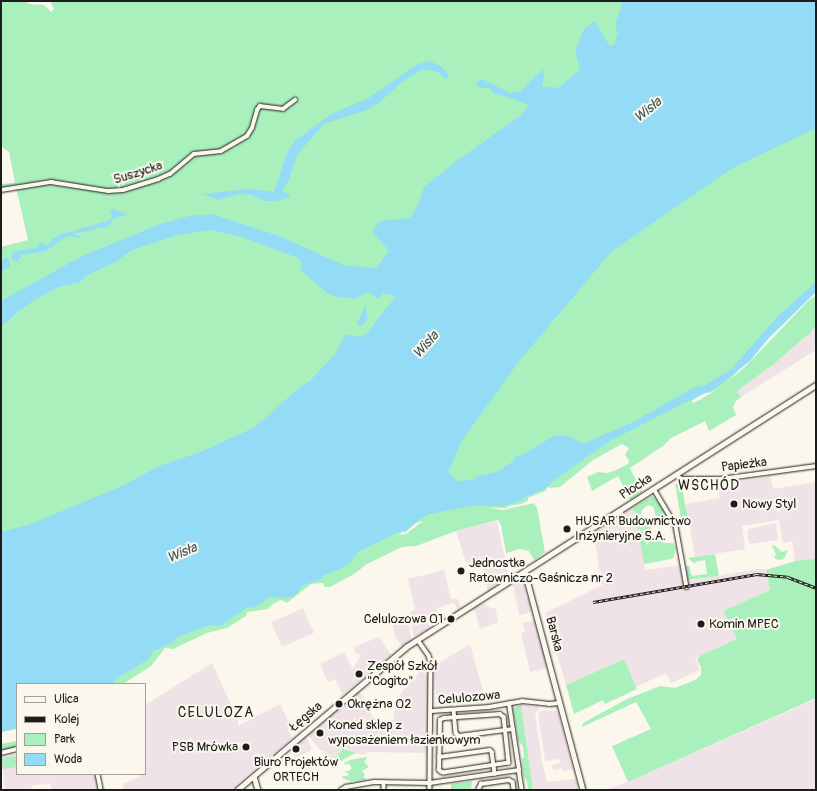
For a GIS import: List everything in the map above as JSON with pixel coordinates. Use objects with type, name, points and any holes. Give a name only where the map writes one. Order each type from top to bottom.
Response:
[{"type":"street","name":"Suszycka","points":[[1,190],[51,182],[108,191],[123,190],[170,174],[194,154],[221,151],[247,136],[252,128],[257,110],[260,106],[283,109],[295,100]]},
{"type":"street","name":"Płocka","points":[[389,661],[418,640],[816,386]]},
{"type":"street","name":"Papieżka","points":[[676,475],[682,479],[729,478],[816,466]]},
{"type":"street","points":[[654,489],[676,526],[686,587]]},
{"type":"street","name":"Barska","points":[[525,572],[583,790]]},
{"type":"street","name":"Celulozowa","points":[[418,640],[431,663],[432,711],[430,790]]},
{"type":"street","name":"Łęgska","points":[[237,790],[389,661]]},
{"type":"street","points":[[521,790],[509,704],[522,701],[549,704],[560,703]]},
{"type":"street","name":"Celulozowa","points":[[432,711],[509,704]]},
{"type":"street","points":[[454,710],[456,733],[459,736],[513,729]]},
{"type":"street","points":[[500,714],[504,717],[510,762],[507,764],[443,773],[439,770],[440,721],[444,718],[454,718],[500,714]]},
{"type":"street","points":[[1,753],[16,749]]},
{"type":"street","points":[[430,757],[489,750],[492,752],[495,774]]},
{"type":"street","points":[[341,790],[367,783],[430,783],[519,770]]},
{"type":"street","points":[[98,775],[102,790]]},
{"type":"street","points":[[254,776],[258,790]]},
{"type":"street","points":[[478,790],[481,784],[480,776]]},
{"type":"street","points":[[481,784],[510,780],[513,782],[514,790]]},
{"type":"street","points":[[384,782],[384,790]]},
{"type":"shaded area","points":[[816,326],[816,350],[741,397],[737,391],[774,364],[807,335],[808,336]]},
{"type":"shaded area","points":[[770,475],[773,489],[816,482],[816,559],[803,565],[795,561],[792,541],[783,543],[779,520],[742,526],[745,549],[695,557],[686,504],[720,498],[718,484],[767,477]]},
{"type":"shaded area","points":[[631,508],[634,510],[645,570],[682,565],[686,566],[689,581],[757,569],[766,570],[770,590],[723,611],[737,639],[695,659],[700,670],[671,683],[666,673],[636,687],[623,659],[566,685],[545,613],[602,585],[593,532]]},
{"type":"shaded area","points":[[497,521],[509,578],[488,592],[480,559],[466,563],[456,531]]},
{"type":"shaded area","points":[[776,523],[778,540],[751,544],[749,542],[747,531],[749,529]]},
{"type":"shaded area","points":[[444,570],[451,599],[458,599],[461,609],[458,611],[456,605],[452,603],[437,608],[437,614],[426,621],[431,628],[414,637],[409,613],[415,609],[408,579]]},
{"type":"shaded area","points":[[522,579],[526,598],[529,598],[532,612],[519,615],[513,585]]},
{"type":"shaded area","points":[[483,603],[486,606],[496,609],[498,622],[480,629],[475,611],[472,610]]},
{"type":"shaded area","points":[[303,608],[314,633],[282,647],[271,622]]},
{"type":"shaded area","points":[[399,614],[407,619],[412,640],[403,647],[395,637],[391,616]]},
{"type":"shaded area","points":[[538,619],[551,667],[530,672],[521,633],[525,632],[523,623]]},
{"type":"shaded area","points":[[379,637],[391,655],[343,695],[335,679],[328,682],[320,664],[344,652],[353,669],[361,655],[356,653],[354,647]]},
{"type":"shaded area","points":[[470,644],[485,698],[455,698],[451,706],[437,704],[434,669],[439,663]]},
{"type":"shaded area","points":[[212,663],[238,720],[238,726],[280,704],[291,727],[288,730],[292,738],[230,790],[124,790],[123,784],[140,775],[146,775],[146,704]]},
{"type":"shaded area","points":[[422,670],[429,679],[427,753],[369,752],[363,755],[344,748],[332,759],[323,750],[321,751],[307,734],[358,691],[367,701],[363,704],[379,723],[393,720],[401,693]]},
{"type":"shaded area","points":[[816,699],[816,790],[605,790],[637,778]]},
{"type":"shaded area","points":[[521,705],[540,707],[535,714],[542,761],[547,782],[576,779],[579,790],[533,790]]},
{"type":"shaded area","points":[[541,711],[558,711],[573,769],[563,771],[562,768],[553,771],[552,765],[561,763],[560,759],[545,761],[538,714]]},
{"type":"shaded area","name":"Biuro Projektów ORTECH","points":[[306,736],[312,750],[295,758],[290,748]]},
{"type":"shaded area","points":[[16,753],[16,775],[95,775],[98,790],[52,790],[50,783],[31,786],[32,790],[5,790],[1,757]]},
{"type":"green space","points":[[1,1],[26,1],[29,4],[44,5],[51,12],[54,9],[50,1],[816,1],[816,290],[794,310],[785,323],[775,330],[755,354],[726,383],[746,366],[807,302],[816,295],[816,326],[808,336],[807,335],[774,364],[737,391],[741,397],[736,401],[733,407],[736,415],[709,431],[705,421],[671,438],[663,446],[630,468],[642,492],[630,500],[618,476],[592,491],[587,477],[598,472],[607,473],[614,471],[628,464],[629,460],[625,455],[629,448],[622,444],[593,460],[560,487],[548,487],[545,491],[528,498],[528,501],[521,504],[508,506],[507,508],[489,508],[503,510],[534,503],[537,508],[545,552],[534,560],[529,551],[520,549],[506,553],[501,525],[498,520],[456,531],[416,546],[402,547],[367,564],[354,574],[330,587],[325,587],[323,583],[311,584],[287,603],[281,600],[273,604],[268,609],[247,612],[246,616],[227,628],[207,633],[173,649],[165,648],[151,666],[125,683],[16,683],[16,729],[1,732],[1,247],[28,240],[16,187],[1,189],[1,184],[15,183],[9,152],[1,146]],"holes":[[[718,389],[693,403],[692,401],[704,393],[709,393]],[[423,521],[406,534],[399,535],[411,524]]]},
{"type":"green space","points":[[681,483],[688,518],[681,519],[675,484]]},
{"type":"green space","points":[[652,496],[660,502],[670,520],[668,521],[661,517],[657,519],[653,507],[648,505],[642,510],[641,515],[651,526],[650,535],[651,537],[664,543],[673,543],[676,549],[673,558],[671,559],[644,564],[634,510],[632,508]]},
{"type":"green space","points":[[774,545],[782,552],[788,550],[784,559],[778,560],[774,558],[776,554],[772,546]]},
{"type":"green space","points":[[715,554],[719,576],[688,580],[686,566],[689,566],[692,576],[707,574],[705,560],[695,562],[695,564],[688,558]]},
{"type":"green space","points":[[816,559],[816,698],[628,782],[612,746],[651,729],[636,702],[582,727],[583,723],[627,699],[660,686],[675,688],[695,680],[701,675],[701,667],[697,660],[700,656],[737,639],[723,611],[770,590],[766,570],[795,561]]},
{"type":"green space","points":[[624,659],[637,689],[605,704],[603,700],[574,714],[566,685]]},
{"type":"green space","points":[[521,705],[533,790],[528,790],[527,781],[523,775],[523,746],[518,741],[513,708]]},
{"type":"green space","points":[[16,741],[16,747],[1,751],[1,744]]},
{"type":"green space","points":[[343,749],[358,754],[353,754],[341,761],[340,759],[336,762],[334,758]]},
{"type":"green space","points":[[16,756],[16,767],[3,769],[1,758]]},
{"type":"green space","points":[[367,758],[364,762],[369,767],[362,771],[365,774],[364,777],[366,780],[351,781],[342,778],[343,776],[347,776],[349,774],[344,771],[349,771],[352,768],[348,763],[345,765],[344,763],[350,760]]},
{"type":"green space","points":[[472,781],[471,790],[451,790],[451,784]]},
{"type":"water","name":"Wisła","points":[[623,1],[816,1],[816,128],[731,169],[612,251],[520,360],[461,442],[448,473],[458,481],[473,480],[478,476],[497,472],[512,462],[517,456],[524,454],[554,436],[562,435],[572,437],[582,444],[633,422],[693,388],[706,385],[731,369],[778,316],[816,282],[816,292],[768,339],[750,361],[716,388],[610,441],[557,478],[545,489],[523,498],[522,500],[504,506],[470,506],[430,514],[423,517],[404,533],[403,530],[358,552],[350,563],[325,575],[321,579],[302,586],[295,596],[284,598],[270,597],[254,608],[248,607],[220,626],[209,625],[178,637],[172,643],[153,651],[149,659],[117,678],[114,683],[16,683],[16,728],[1,732],[1,532],[31,524],[124,485],[159,466],[203,451],[255,427],[300,387],[310,381],[334,355],[346,334],[360,337],[367,333],[396,296],[383,293],[378,299],[368,292],[355,299],[334,296],[327,293],[300,270],[302,265],[298,258],[242,237],[211,230],[178,235],[132,250],[117,261],[88,275],[80,282],[59,287],[36,299],[19,311],[1,327],[1,301],[82,256],[160,224],[189,216],[212,214],[282,237],[343,265],[376,268],[389,251],[372,231],[380,221],[410,218],[420,200],[424,187],[455,162],[520,116],[529,105],[494,93],[489,88],[479,88],[475,84],[482,79],[510,93],[521,91],[535,76],[545,69],[542,86],[558,88],[580,70],[575,51],[584,29],[595,21],[609,45],[614,45],[618,33],[615,26]]},
{"type":"water","points":[[430,61],[442,67],[449,75],[445,80],[439,73],[431,70],[421,70],[402,82],[380,102],[367,110],[324,124],[297,155],[289,180],[282,190],[291,197],[276,201],[265,201],[252,195],[238,194],[219,200],[203,194],[249,189],[274,192],[287,153],[295,141],[335,112],[367,99],[418,64]]},
{"type":"water","points":[[115,209],[126,216],[116,217],[106,228],[99,227],[90,231],[74,233],[73,234],[83,238],[80,239],[71,236],[66,237],[46,251],[22,255],[17,262],[12,259],[12,254],[16,251],[36,248],[42,242],[48,246],[52,239],[61,234],[108,221],[113,217],[110,214],[111,210]]},
{"type":"water","points":[[6,257],[9,259],[10,266],[1,272],[1,261]]},
{"type":"water","points":[[366,304],[367,319],[364,324],[359,326],[357,323]]},
{"type":"railway","points":[[593,602],[756,574],[788,577],[816,588]]},
{"type":"place","name":"Nowy Styl","points":[[734,504]]},
{"type":"place","name":"HUSAR Budownictwo Inżynieryjne S.A.","points":[[567,529]]},
{"type":"place","name":"Jednostka Ratowniczo-Gaśnicza nr 2","points":[[461,571]]},
{"type":"place","name":"Celulozowa 01","points":[[451,619]]},
{"type":"place","name":"Komin MPEC","points":[[701,624]]},
{"type":"place","name":"Zespół Szkół \"Cogito\"","points":[[359,674]]},
{"type":"place","name":"Okrężna 02","points":[[339,704]]},
{"type":"place","name":"Koned sklep z wyposażeniem łazienkowym","points":[[320,733]]},
{"type":"place","name":"PSB Mrówka","points":[[246,747]]},
{"type":"place","name":"Biuro Projektów ORTECH","points":[[296,749]]},
{"type":"district","name":"WSCHÓD","points":[[709,486]]},
{"type":"district","name":"CELULOZA","points":[[216,713]]}]
